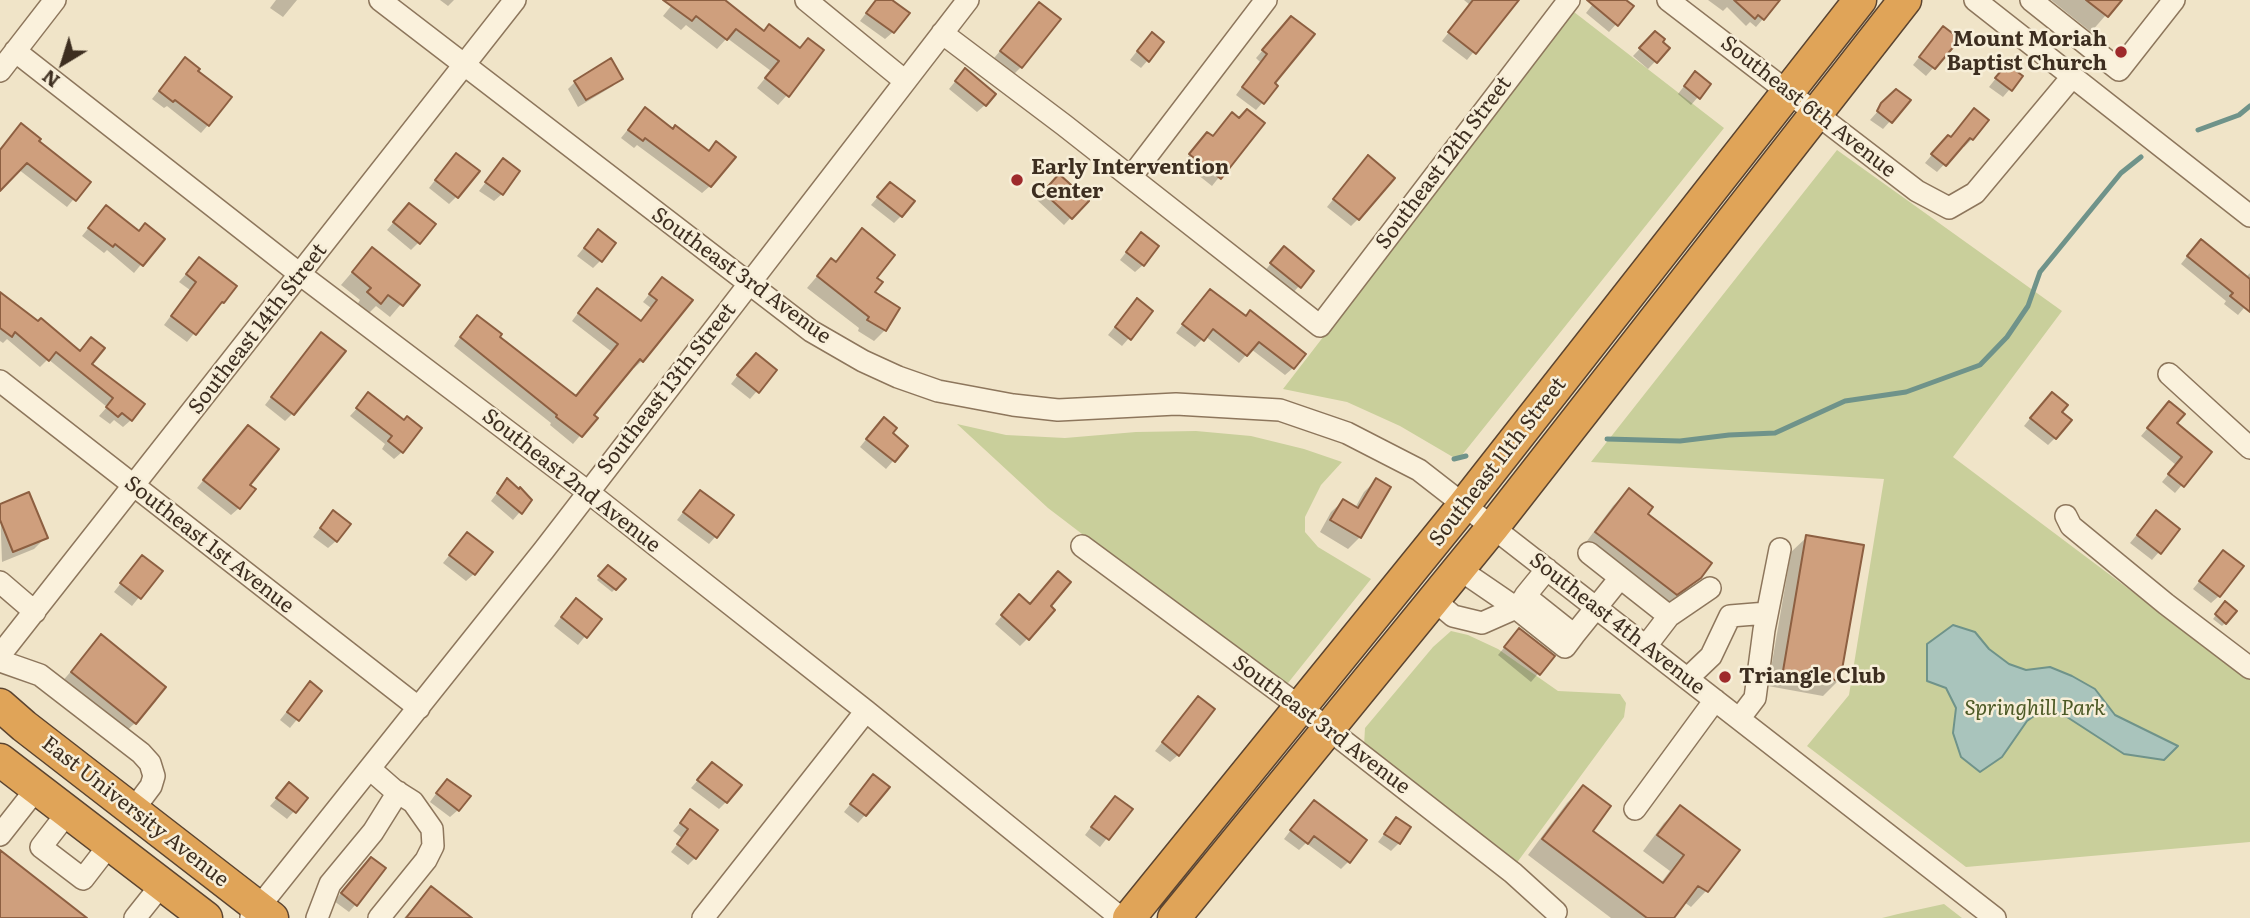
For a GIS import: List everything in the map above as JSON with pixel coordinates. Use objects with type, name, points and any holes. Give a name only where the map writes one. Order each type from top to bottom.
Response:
[{"type":"highway","name":"Southeast 11th Street","points":[[1129,918],[1465,505],[1860,0]]},
{"type":"highway","name":"Southeast 11th Street","points":[[1174,918],[1493,527],[1905,0]]},
{"type":"highway","name":"East University Avenue","points":[[0,705],[260,914]]},
{"type":"highway","name":"East University Avenue","points":[[0,760],[206,918]]},
{"type":"street","points":[[0,71],[55,0]]},
{"type":"street","name":"Southeast 3rd Avenue","points":[[380,0],[748,285],[811,331],[863,361],[937,391],[1013,405],[1058,410],[1203,404]]},
{"type":"street","name":"Southeast 14th Street","points":[[0,655],[466,65],[514,0]]},
{"type":"street","points":[[806,0],[905,81]]},
{"type":"street","name":"Southeast 13th Street","points":[[260,914],[968,0]]},
{"type":"street","points":[[942,33],[1131,177],[1266,0]]},
{"type":"street","name":"Southeast 12th Street","points":[[1131,177],[1320,326],[1569,0]]},
{"type":"street","name":"Southeast 6th Avenue","points":[[1668,0],[1917,191],[1949,208],[1975,193],[2072,77]]},
{"type":"street","points":[[1975,0],[2250,216]]},
{"type":"street","points":[[2031,0],[2119,70],[2174,0]]},
{"type":"street","points":[[2036,48],[2057,21]]},
{"type":"street","name":"Southeast 2nd Avenue","points":[[15,51],[300,275],[588,492],[866,711],[1121,918]]},
{"type":"street","points":[[2169,374],[2250,447]]},
{"type":"street","name":"Southeast 1st Avenue","points":[[0,381],[419,708]]},
{"type":"street","name":"Southeast 4th Avenue","points":[[1203,404],[1280,410],[1347,433],[1419,470],[1996,918]]},
{"type":"street","points":[[2066,516],[2071,526],[2250,668]]},
{"type":"street","name":"Southeast 3rd Avenue","points":[[1082,546],[1300,707],[1513,873],[1556,912]]},
{"type":"street","points":[[1739,719],[1755,698],[1767,613],[1780,549]]},
{"type":"street","points":[[1589,553],[1669,616]]},
{"type":"street","points":[[1459,569],[1479,585],[1520,602],[1565,647],[1620,578]]},
{"type":"street","points":[[1434,600],[1453,616],[1482,624],[1520,602],[1547,569]]},
{"type":"street","points":[[0,582],[34,612]]},
{"type":"street","points":[[1646,646],[1669,616],[1710,588]]},
{"type":"street","points":[[1688,678],[1711,656],[1730,616],[1767,613]]},
{"type":"street","points":[[0,661],[40,675],[141,753],[150,763],[154,775],[150,786],[133,810]]},
{"type":"street","points":[[1636,809],[1716,700]]},
{"type":"street","points":[[703,918],[866,711]]},
{"type":"street","points":[[370,769],[413,802],[432,829],[433,846],[426,860],[379,918]]},
{"type":"street","points":[[3,825],[37,788]]},
{"type":"street","points":[[317,918],[330,884],[373,832],[398,792]]},
{"type":"street","points":[[68,812],[41,846],[83,879],[110,844]]},
{"type":"street","points":[[135,918],[162,884]]},
{"type":"green space","points":[[1574,12],[1724,128],[1458,460],[1400,426],[1347,402],[1283,389]]},
{"type":"green space","name":"Springhill Park","points":[[1837,150],[2062,311],[1953,457],[2250,680],[2250,842],[1966,867],[1807,746],[1849,695],[1884,479],[1591,462]]},
{"type":"green space","points":[[957,424],[1006,435],[1065,438],[1136,432],[1196,431],[1251,436],[1342,462],[1321,485],[1305,517],[1305,532],[1318,547],[1371,579],[1288,683],[1276,682],[1048,508]]},
{"type":"green space","points":[[1451,631],[1468,635],[1498,649],[1558,691],[1620,694],[1626,703],[1624,717],[1513,868],[1364,746],[1365,728],[1433,647]]},
{"type":"green space","points":[[1944,904],[1962,918],[1882,918],[1898,914]]},
{"type":"water","points":[[1953,625],[1975,632],[1989,649],[2009,664],[2026,670],[2050,667],[2072,676],[2095,689],[2115,715],[2178,746],[2164,760],[2124,754],[2067,717],[2041,711],[2027,721],[2002,757],[1980,772],[1961,757],[1953,733],[1956,708],[1946,688],[1927,681],[1927,644]]},
{"type":"building","points":[[663,0],[725,0],[764,31],[769,24],[800,48],[808,38],[824,50],[789,97],[765,78],[779,61],[736,29],[727,40],[696,16],[692,21]]},
{"type":"building","points":[[876,0],[892,0],[910,13],[894,33],[866,13]]},
{"type":"building","points":[[1473,0],[1519,0],[1476,54],[1448,32]]},
{"type":"building","points":[[1587,0],[1626,0],[1634,6],[1618,26]]},
{"type":"building","points":[[1734,0],[1780,0],[1764,20],[1758,15],[1755,19]]},
{"type":"building","points":[[2086,0],[2122,0],[2108,17]]},
{"type":"building","points":[[1039,2],[1061,19],[1022,68],[1000,51]]},
{"type":"building","points":[[1291,16],[1315,34],[1275,83],[1278,86],[1264,104],[1242,87],[1267,54],[1262,50]]},
{"type":"building","points":[[1943,26],[1960,39],[1935,69],[1919,57]]},
{"type":"building","points":[[1655,31],[1665,39],[1663,42],[1670,48],[1657,63],[1639,48]]},
{"type":"building","points":[[1152,32],[1164,42],[1149,62],[1137,51]]},
{"type":"building","points":[[185,57],[200,69],[198,71],[232,97],[209,126],[159,91]]},
{"type":"building","points":[[611,58],[623,79],[586,100],[574,81]]},
{"type":"building","points":[[2007,64],[2023,76],[2012,91],[1995,78]]},
{"type":"building","points":[[965,68],[996,94],[986,106],[955,81]]},
{"type":"building","points":[[1695,71],[1711,84],[1700,99],[1684,86]]},
{"type":"building","points":[[1896,89],[1911,100],[1892,123],[1877,111],[1881,103]]},
{"type":"building","points":[[645,107],[673,129],[675,125],[709,151],[716,141],[736,157],[711,187],[645,138],[643,141],[628,130]]},
{"type":"building","points":[[1974,108],[1989,120],[1946,166],[1931,154],[1948,135],[1951,137]]},
{"type":"building","points":[[1247,109],[1265,123],[1221,179],[1189,154],[1207,132],[1213,136],[1232,112],[1239,118]]},
{"type":"building","points":[[21,123],[41,139],[39,141],[91,182],[76,201],[27,163],[0,191],[0,150]]},
{"type":"building","points":[[456,153],[480,171],[458,198],[435,180]]},
{"type":"building","points":[[1368,155],[1395,178],[1359,220],[1333,199]]},
{"type":"building","points":[[503,158],[520,171],[503,195],[485,182]]},
{"type":"building","points":[[1059,174],[1089,201],[1072,219],[1043,192]]},
{"type":"building","points":[[890,182],[915,201],[902,217],[877,197]]},
{"type":"building","points":[[409,203],[436,224],[420,244],[393,222]]},
{"type":"building","points":[[106,205],[139,231],[145,223],[165,239],[143,266],[115,244],[113,247],[88,228]]},
{"type":"building","points":[[862,228],[895,255],[877,278],[883,282],[875,292],[900,308],[886,331],[867,320],[869,317],[817,276],[831,258],[836,262]]},
{"type":"building","points":[[598,229],[616,243],[602,262],[584,248]]},
{"type":"building","points":[[1141,232],[1159,246],[1144,266],[1126,252]]},
{"type":"building","points":[[2201,239],[2250,279],[2250,312],[2230,296],[2233,293],[2187,256]]},
{"type":"building","points":[[1284,246],[1314,271],[1301,288],[1270,263]]},
{"type":"building","points":[[372,247],[420,285],[403,306],[388,295],[381,304],[367,292],[371,288],[352,272]]},
{"type":"building","points":[[199,257],[237,286],[196,335],[171,316],[196,282],[186,274]]},
{"type":"building","points":[[662,277],[693,300],[643,362],[640,359],[594,415],[598,418],[582,437],[460,337],[477,315],[502,334],[500,337],[576,396],[618,344],[578,313],[597,288],[641,321],[657,300],[649,294]]},
{"type":"building","points":[[1210,289],[1246,316],[1250,310],[1306,354],[1294,369],[1259,342],[1247,356],[1213,329],[1204,341],[1182,324]]},
{"type":"building","points":[[0,292],[38,321],[41,318],[80,351],[91,337],[105,348],[92,364],[145,404],[132,421],[122,413],[118,417],[106,407],[113,398],[56,352],[49,361],[15,332],[12,337],[0,328]]},
{"type":"building","points":[[1137,298],[1153,311],[1131,340],[1115,327]]},
{"type":"building","points":[[321,332],[346,351],[294,415],[271,397]]},
{"type":"building","points":[[756,353],[777,370],[759,393],[737,375]]},
{"type":"building","points":[[368,392],[404,420],[407,416],[422,428],[403,453],[388,441],[392,436],[356,408]]},
{"type":"building","points":[[2052,392],[2068,405],[2062,412],[2072,420],[2056,439],[2030,418]]},
{"type":"building","points":[[2169,401],[2185,414],[2177,423],[2212,452],[2184,487],[2168,474],[2182,457],[2147,428]]},
{"type":"building","points":[[884,417],[897,428],[893,433],[908,446],[895,462],[866,439]]},
{"type":"building","points":[[248,425],[279,449],[250,485],[256,489],[240,509],[203,480]]},
{"type":"building","points":[[507,478],[532,500],[522,514],[497,493]]},
{"type":"building","points":[[1376,478],[1391,487],[1361,538],[1330,520],[1343,499],[1358,508]]},
{"type":"building","points":[[1629,488],[1653,507],[1648,514],[1712,563],[1701,578],[1677,595],[1595,532]]},
{"type":"building","points":[[700,490],[734,515],[717,538],[683,512]]},
{"type":"building","points":[[29,492],[48,538],[13,552],[0,520],[0,504]]},
{"type":"building","points":[[333,510],[351,524],[337,542],[320,528]]},
{"type":"building","points":[[2156,510],[2180,529],[2161,554],[2137,535]]},
{"type":"building","points":[[467,532],[493,552],[475,575],[449,555]]},
{"type":"building","points":[[1806,535],[1864,545],[1840,681],[1783,671]]},
{"type":"building","points":[[2223,550],[2244,566],[2220,597],[2199,581]]},
{"type":"building","points":[[142,555],[163,571],[141,599],[120,583]]},
{"type":"building","points":[[608,565],[626,579],[616,590],[598,576]]},
{"type":"building","points":[[1058,571],[1071,582],[1051,606],[1055,610],[1029,640],[1001,615],[1019,594],[1030,604]]},
{"type":"building","points":[[576,598],[602,619],[587,638],[561,617]]},
{"type":"building","points":[[2225,601],[2237,611],[2226,624],[2215,614]]},
{"type":"building","points":[[1519,628],[1555,656],[1540,675],[1504,647]]},
{"type":"building","points":[[101,634],[166,687],[136,724],[71,672]]},
{"type":"building","points":[[310,681],[322,691],[299,721],[287,712]]},
{"type":"building","points":[[1198,696],[1215,709],[1179,756],[1162,742]]},
{"type":"building","points":[[712,762],[742,785],[727,803],[697,780]]},
{"type":"building","points":[[873,774],[890,787],[866,816],[850,804]]},
{"type":"building","points":[[447,779],[471,796],[459,811],[436,793]]},
{"type":"building","points":[[289,782],[308,798],[296,813],[276,798]]},
{"type":"building","points":[[1583,785],[1611,806],[1593,831],[1663,883],[1684,855],[1657,835],[1680,805],[1740,850],[1708,892],[1698,886],[1674,918],[1647,918],[1542,839]]},
{"type":"building","points":[[1115,796],[1133,809],[1109,840],[1091,827]]},
{"type":"building","points":[[1314,800],[1367,840],[1350,863],[1314,836],[1308,844],[1290,830]]},
{"type":"building","points":[[690,809],[718,830],[696,859],[677,844],[688,829],[680,823]]},
{"type":"building","points":[[1396,817],[1411,827],[1400,844],[1384,834]]},
{"type":"building","points":[[0,850],[87,918],[0,918]]},
{"type":"building","points":[[371,857],[386,868],[357,906],[341,893]]},
{"type":"building","points":[[431,886],[472,918],[406,918]]},
{"type":"waterway","points":[[2198,130],[2239,115],[2250,106]]},
{"type":"waterway","points":[[1607,439],[1680,441],[1775,433],[1845,401],[1906,392],[1980,365],[2007,337],[2028,306],[2040,272],[2121,173],[2141,157]]},
{"type":"waterway","points":[[1454,459],[1466,456]]},
{"type":"place","name":"Mount Moriah Baptist Church","points":[[2121,52]]},
{"type":"place","name":"Early Intervention Center","points":[[1017,180]]},
{"type":"place","name":"Triangle Club","points":[[1725,677]]}]
